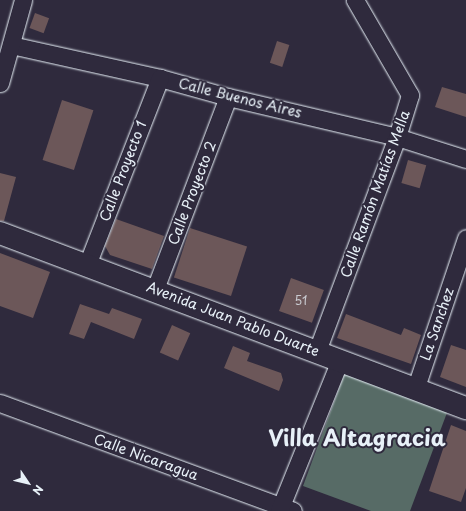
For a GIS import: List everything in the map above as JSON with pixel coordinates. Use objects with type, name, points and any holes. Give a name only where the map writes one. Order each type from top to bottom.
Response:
[{"type":"main road","name":"Avenida Juan Pablo Duarte","points":[[0,232],[155,289],[340,360],[416,387],[466,408]]},
{"type":"street","points":[[0,83],[23,0]]},
{"type":"street","name":"Calle Ramón Matías Mella","points":[[318,351],[397,137],[410,95],[355,0]]},
{"type":"street","name":"Calle Buenos Aires","points":[[11,45],[160,78],[228,97],[397,137],[466,159]]},
{"type":"street","name":"Calle Proyecto 1","points":[[87,265],[160,78]]},
{"type":"street","name":"Calle Proyecto 2","points":[[155,289],[228,97]]},
{"type":"street","name":"La Sanchez","points":[[416,387],[462,266],[466,238]]},
{"type":"street","points":[[284,509],[340,360]]},
{"type":"street","name":"Calle Nicaragua","points":[[0,403],[284,509]]},
{"type":"green space","points":[[345,372],[448,410],[410,511],[371,511],[303,486]]},
{"type":"building","points":[[35,13],[49,18],[44,33],[30,28]]},
{"type":"building","points":[[277,41],[289,45],[282,67],[270,63]]},
{"type":"building","points":[[442,87],[466,94],[466,117],[435,107]]},
{"type":"building","points":[[62,100],[93,110],[74,170],[43,160]]},
{"type":"building","points":[[408,160],[426,165],[420,188],[401,183]]},
{"type":"building","points":[[0,173],[16,177],[4,221],[0,221]]},
{"type":"building","points":[[116,219],[164,236],[152,269],[110,255],[105,246]]},
{"type":"building","points":[[190,228],[247,247],[231,296],[174,277]]},
{"type":"building","points":[[0,253],[50,272],[33,318],[0,306]]},
{"type":"building","points":[[291,278],[324,290],[312,323],[279,311]]},
{"type":"building","points":[[80,304],[109,314],[112,308],[142,319],[134,339],[91,322],[84,339],[69,334]]},
{"type":"building","points":[[346,314],[401,335],[404,328],[421,335],[411,364],[337,338]]},
{"type":"building","points":[[172,325],[190,333],[178,361],[160,352]]},
{"type":"building","points":[[451,345],[466,350],[466,387],[440,377]]},
{"type":"building","points":[[233,346],[250,353],[247,361],[281,373],[283,380],[279,391],[224,368]]},
{"type":"building","points":[[451,425],[466,431],[466,488],[461,502],[429,491]]},
{"type":"district","name":"Villa Altagracia","points":[[357,437]]}]
